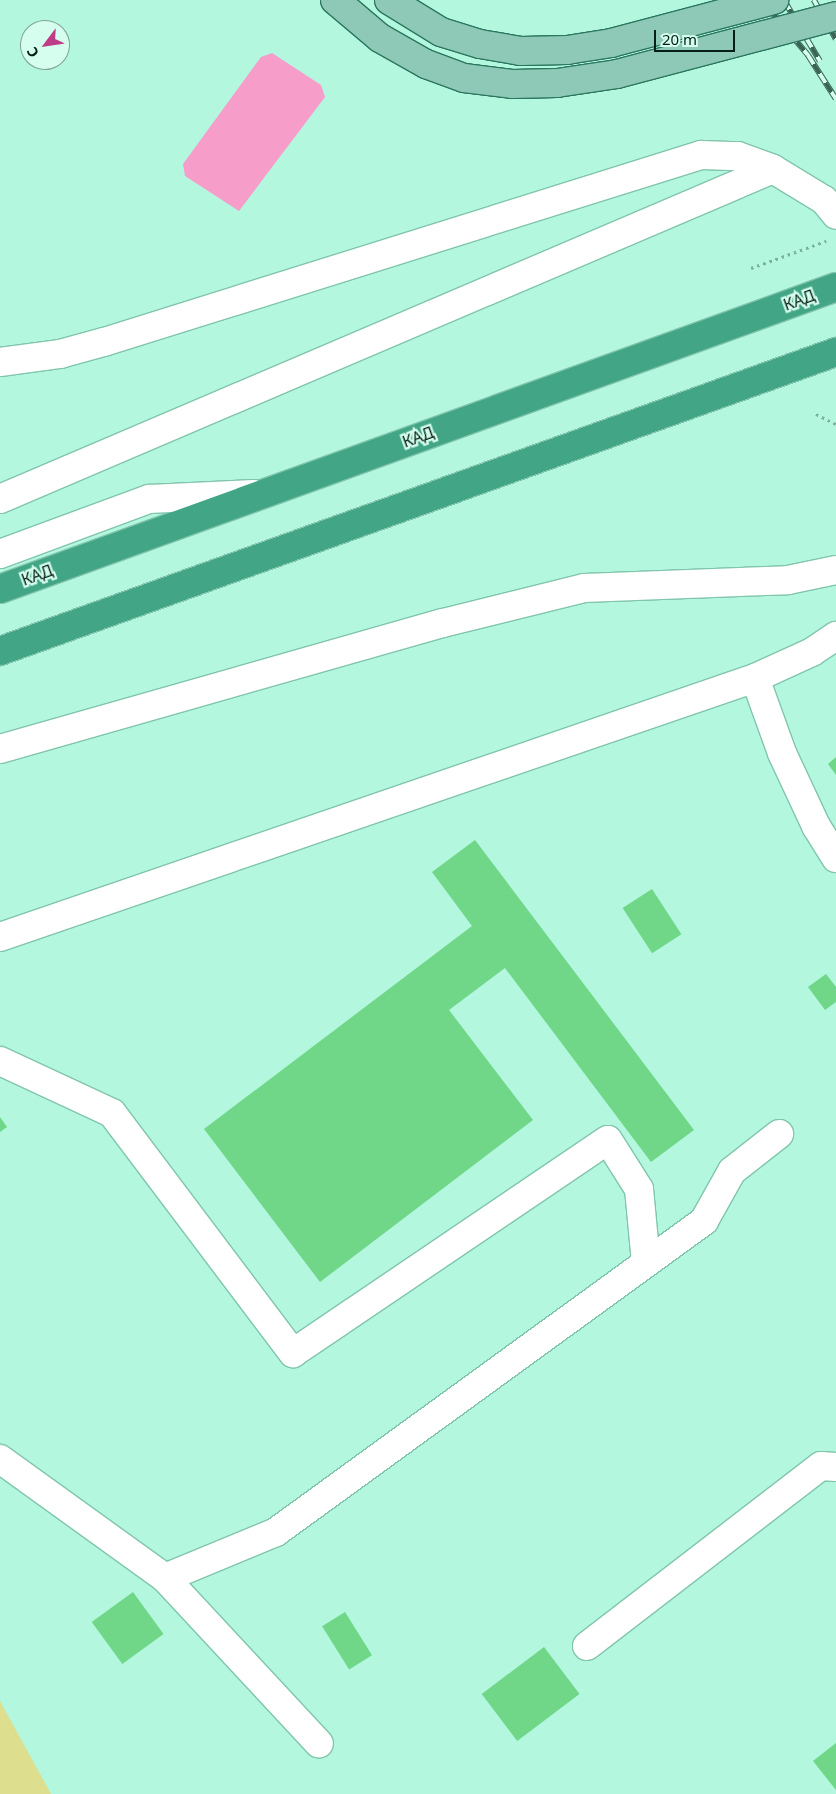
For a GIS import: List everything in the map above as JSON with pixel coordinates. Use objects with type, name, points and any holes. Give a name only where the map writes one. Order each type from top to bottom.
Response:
[{"type":"highway","name":"КАД","points":[[0,589],[836,287]]},
{"type":"highway","points":[[0,650],[836,352]]},
{"type":"main road","points":[[335,0],[380,38],[426,64],[464,78],[512,84],[557,83],[617,74],[836,16]]},
{"type":"main road","points":[[389,0],[441,32],[480,44],[521,51],[567,50],[611,43],[774,0]]},
{"type":"street","points":[[0,362],[60,354],[104,342],[701,155],[738,156],[773,170],[824,200],[835,226]]},
{"type":"street","points":[[0,499],[773,170]]},
{"type":"street","points":[[0,554],[148,499],[260,494]]},
{"type":"street","points":[[0,749],[442,623],[584,588],[788,580],[836,570]]},
{"type":"street","points":[[0,937],[755,678],[812,652],[836,636]]},
{"type":"street","points":[[755,678],[786,762],[816,826],[836,858]]},
{"type":"street","points":[[0,1061],[112,1113],[293,1353],[608,1140],[640,1189],[646,1263]]},
{"type":"street","points":[[165,1578],[276,1532],[704,1221],[732,1171],[779,1134]]},
{"type":"street","points":[[0,1458],[165,1578],[319,1744]]},
{"type":"street","points":[[587,1646],[821,1466],[836,1467]]},
{"type":"path","points":[[751,268],[835,226]]},
{"type":"path","points":[[816,414],[836,424]]},
{"type":"green space","points":[[0,1701],[51,1794],[0,1794]]},
{"type":"shaded area","points":[[272,53],[321,85],[325,97],[239,211],[185,176],[183,164],[261,57]]},
{"type":"building","points":[[836,757],[836,775],[828,764]]},
{"type":"building","points":[[475,840],[694,1130],[651,1162],[505,968],[449,1010],[533,1120],[320,1282],[204,1129],[472,926],[432,872]]},
{"type":"building","points":[[652,889],[681,934],[652,953],[623,908]]},
{"type":"building","points":[[826,974],[836,987],[836,1002],[825,1010],[808,987]]},
{"type":"building","points":[[0,1117],[7,1127],[0,1132]]},
{"type":"building","points":[[133,1592],[164,1634],[122,1664],[92,1622]]},
{"type":"building","points":[[345,1612],[372,1655],[349,1670],[322,1626]]},
{"type":"building","points":[[544,1647],[580,1694],[517,1741],[482,1694]]},
{"type":"building","points":[[836,1743],[836,1790],[813,1761]]},
{"type":"railway","points":[[762,0],[808,55],[836,99]]},
{"type":"railway","points":[[784,0],[820,61]]},
{"type":"railway","points":[[814,0],[836,39]]}]
